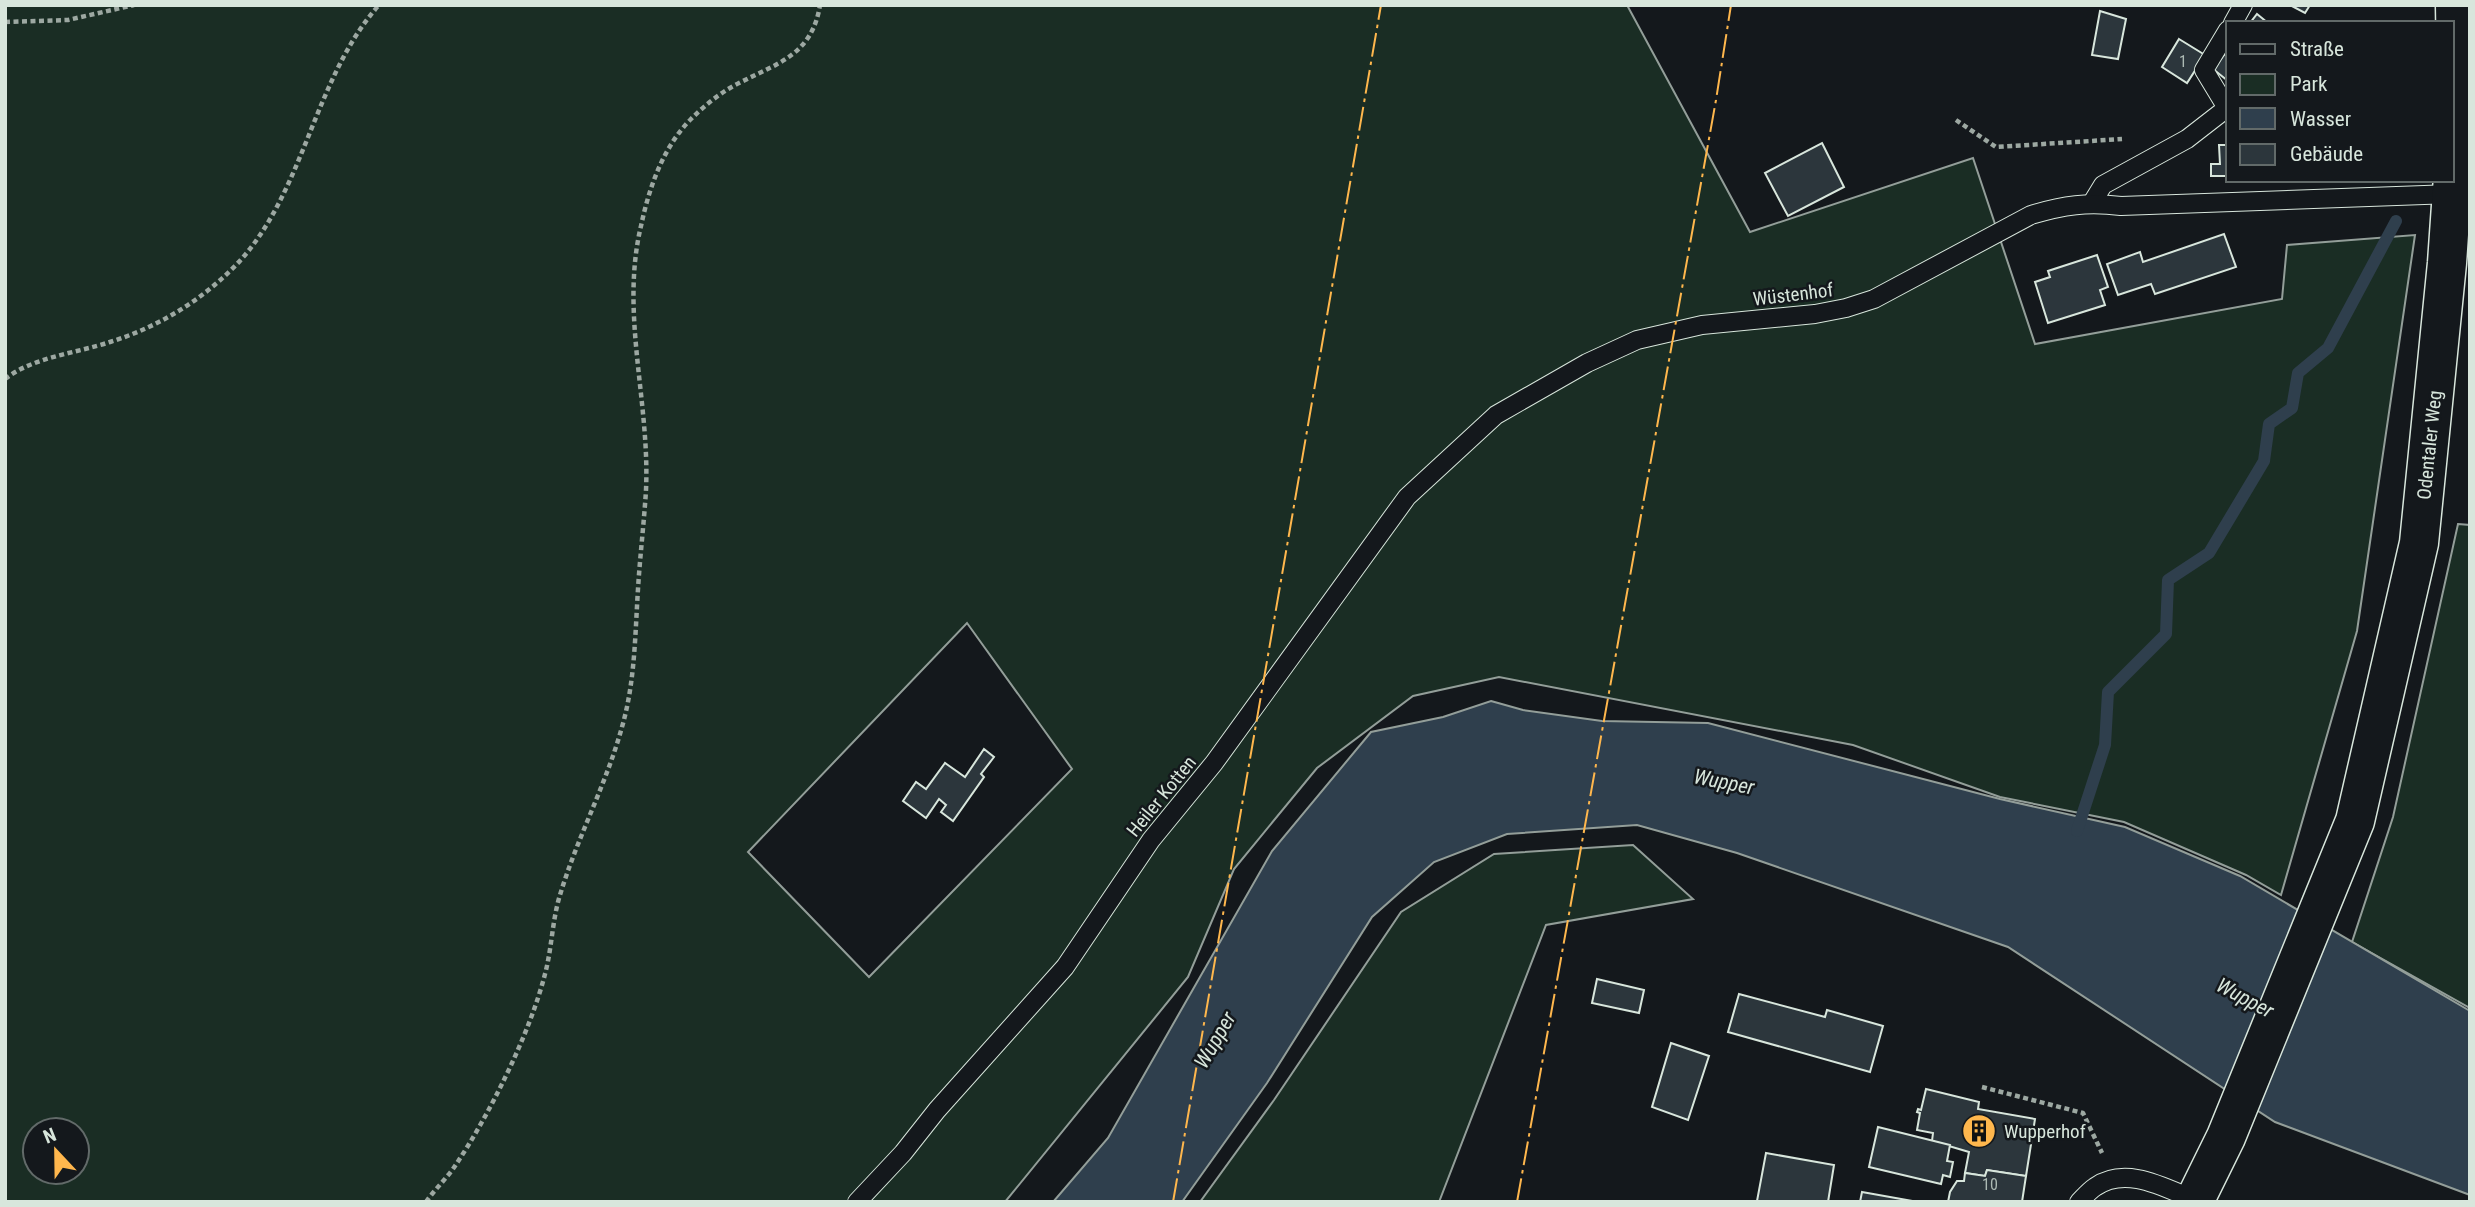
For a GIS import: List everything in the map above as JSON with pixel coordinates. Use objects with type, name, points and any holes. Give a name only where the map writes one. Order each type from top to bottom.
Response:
[{"type":"main road","name":"Odentaler Weg","points":[[2454,164],[2457,119],[2455,5]]},
{"type":"main road","name":"Odentaler Weg","points":[[2195,1201],[2226,1137],[2355,821],[2419,542],[2453,182]]},
{"type":"lane","points":[[2234,21],[2244,5]]},
{"type":"lane","points":[[2226,33],[2204,70],[2226,106]]},
{"type":"lane","points":[[2092,203],[2103,185],[2187,139],[2226,109]]},
{"type":"lane","name":"Wüstenhof","points":[[1496,415],[1587,363],[1637,340],[1702,325],[1815,314],[1874,299],[2031,215],[2059,207],[2092,203],[2121,206],[2452,194]]},
{"type":"lane","name":"Heiler Kotten","points":[[857,1202],[1065,967],[1151,840],[1214,762],[1407,497],[1496,415]]},
{"type":"lane","points":[[2079,1202],[2096,1186],[2115,1179],[2144,1179],[2195,1201]]},
{"type":"path","points":[[5,22],[68,20],[134,5]]},
{"type":"path","points":[[5,379],[34,364],[111,342],[150,327],[186,307],[236,265],[255,241],[277,205],[338,68],[363,24],[379,5]]},
{"type":"path","points":[[426,1202],[455,1166],[497,1092],[527,1028],[545,974],[558,900],[622,731],[629,700],[634,669],[646,488],[646,444],[632,295],[633,267],[641,225],[657,174],[677,135],[692,118],[721,93],[799,51],[811,33],[820,5]]},
{"type":"path","points":[[1956,120],[1996,147],[2116,141],[2128,138]]},
{"type":"path","points":[[1982,1087],[2083,1113],[2115,1179]]},
{"type":"green space","points":[[5,5],[1627,5],[1750,232],[1973,158],[2035,344],[2282,299],[2287,245],[2415,235],[2357,631],[2281,895],[2246,875],[2124,822],[2000,797],[1853,745],[1499,677],[1413,696],[1317,768],[1234,869],[1188,977],[1005,1202],[5,1202]],"holes":[[[967,623],[1072,769],[869,977],[748,852]]]},
{"type":"green space","points":[[2458,524],[2470,525],[2470,1008],[2352,942],[2393,817]]},
{"type":"green space","points":[[1633,845],[1693,899],[1546,925],[1439,1202],[1200,1202],[1274,1100],[1401,912],[1494,854]]},
{"type":"water","name":"Wupper","points":[[1491,701],[1523,710],[1602,721],[1708,723],[2000,799],[2125,827],[2240,876],[2470,1011],[2470,1195],[2275,1122],[2008,947],[1737,853],[1637,825],[1507,834],[1434,862],[1372,917],[1267,1083],[1182,1202],[1053,1202],[1108,1138],[1272,851],[1371,732],[1443,717]]},
{"type":"building","points":[[2290,5],[2310,5],[2305,13]]},
{"type":"building","points":[[2100,11],[2126,19],[2118,59],[2092,55]]},
{"type":"building","points":[[2257,14],[2266,21],[2252,21]]},
{"type":"building","points":[[2179,39],[2205,55],[2187,83],[2162,67]]},
{"type":"building","points":[[2226,53],[2226,79],[2213,69]]},
{"type":"building","points":[[1822,143],[1844,187],[1788,216],[1765,173]]},
{"type":"building","points":[[2219,145],[2226,145],[2226,176],[2211,176],[2211,164],[2220,164]]},
{"type":"building","points":[[2224,234],[2236,267],[2155,294],[2151,284],[2118,295],[2107,264],[2140,252],[2143,262]]},
{"type":"building","points":[[2097,255],[2108,287],[2100,290],[2105,305],[2048,323],[2035,282],[2050,277],[2048,271]]},
{"type":"building","points":[[984,749],[994,757],[981,774],[984,777],[953,821],[941,812],[946,805],[939,799],[926,818],[903,801],[916,782],[926,789],[945,763],[965,777]]},
{"type":"building","points":[[1597,979],[1644,990],[1639,1013],[1592,1003]]},
{"type":"building","points":[[1739,994],[1825,1017],[1827,1010],[1883,1026],[1870,1072],[1728,1032]]},
{"type":"building","points":[[1671,1043],[1709,1056],[1688,1120],[1652,1107]]},
{"type":"building","name":"Wupperhof","points":[[1926,1089],[1979,1102],[1978,1109],[2035,1119],[2026,1176],[1987,1170],[1985,1176],[1965,1173],[1969,1152],[1932,1141],[1933,1133],[1917,1130],[1920,1113],[1917,1112],[1918,1109],[1921,1110]]},
{"type":"building","points":[[1878,1127],[1950,1145],[1947,1161],[1953,1162],[1950,1177],[1943,1175],[1941,1184],[1869,1167]]},
{"type":"building","points":[[1766,1153],[1834,1165],[1828,1202],[1757,1201]]},
{"type":"building","points":[[1987,1170],[2026,1176],[2022,1202],[1948,1202],[1950,1192],[1957,1181],[1964,1181],[1965,1173],[1985,1176]]},
{"type":"building","points":[[1862,1192],[1918,1202],[1860,1202]]},
{"type":"waterway","points":[[2077,831],[2105,745],[2108,692],[2166,634],[2168,580],[2209,553],[2264,461],[2269,424],[2292,408],[2298,373],[2328,348],[2396,221]]},
{"type":"power","points":[[1173,1202],[1381,5]]},
{"type":"power","points":[[1517,1202],[1731,5]]},
{"type":"place","name":"Wupperhof","points":[[1979,1131]]}]
